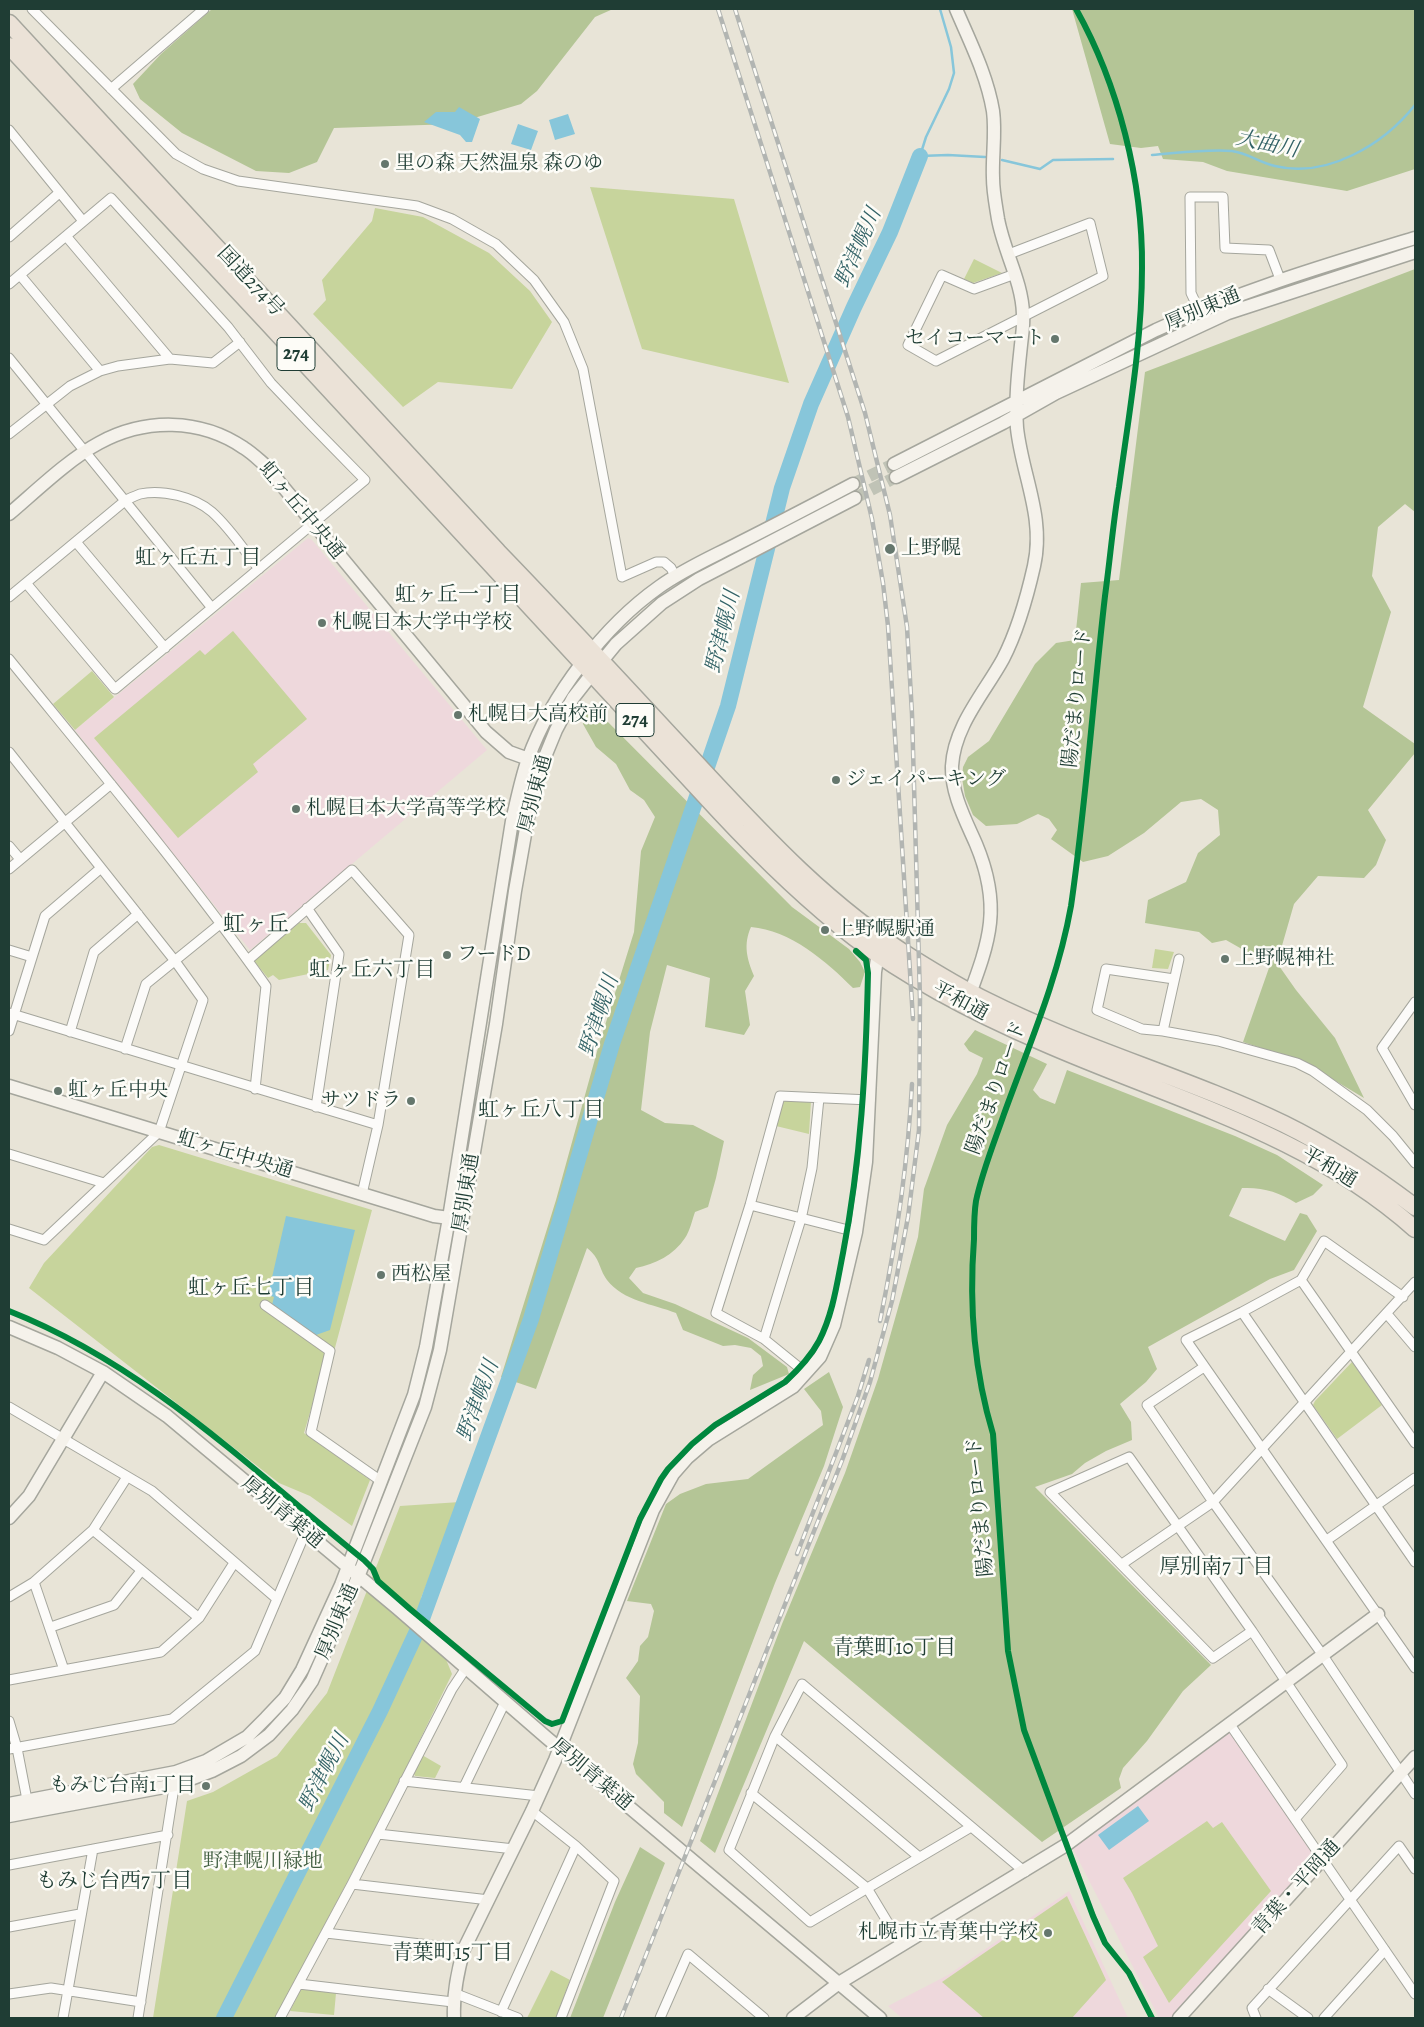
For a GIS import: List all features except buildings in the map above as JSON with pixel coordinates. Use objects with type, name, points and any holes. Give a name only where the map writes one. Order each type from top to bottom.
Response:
[{"type":"highway","name":"国道274号","points":[[9,23],[498,552],[592,662]]},
{"type":"highway","name":"国道274号","points":[[9,46],[592,662]]},
{"type":"highway","name":"平和通","points":[[592,662],[683,749],[724,794],[799,870],[833,900],[880,936],[968,999],[1050,1046],[1240,1122],[1286,1143],[1360,1186],[1415,1228]]},
{"type":"highway","name":"平和通","points":[[592,662],[678,767],[764,859],[837,924],[914,978],[1064,1035],[1245,1107],[1285,1125],[1359,1167],[1415,1207]]},
{"type":"street","points":[[32,9],[176,154],[202,169],[238,181],[417,206],[452,219],[496,244],[534,280],[564,322],[584,369],[622,577],[656,562],[664,562],[671,568],[675,576]]},
{"type":"street","points":[[111,89],[204,9]]},
{"type":"street","points":[[956,9],[982,70],[990,97],[994,128],[994,198],[999,226],[1021,292],[1024,316],[1016,408],[1022,457],[1037,522],[1038,545],[1035,563],[1014,633],[1003,658],[963,728],[956,744],[952,761],[955,791],[980,854],[987,877],[990,898],[989,937],[982,964],[968,999]]},
{"type":"street","points":[[9,130],[84,221]]},
{"type":"street","points":[[9,236],[59,193]]},
{"type":"street","points":[[1198,310],[1191,293],[1190,197],[1223,197],[1225,248],[1269,250],[1280,279]]},
{"type":"street","points":[[9,284],[111,198],[228,327],[271,382],[366,480],[115,689],[26,583]]},
{"type":"street","points":[[1009,254],[1090,223],[1103,276],[936,360],[908,345],[942,275],[974,290],[1015,274]]},
{"type":"street","points":[[66,236],[170,359]]},
{"type":"street","name":"厚別東通","points":[[896,477],[1148,334],[1198,310],[1280,279],[1415,238]]},
{"type":"street","name":"厚別東通","points":[[894,464],[1016,408],[1056,393],[1228,313],[1415,252]]},
{"type":"street","points":[[20,275],[100,371]]},
{"type":"street","points":[[9,434],[70,386],[100,371],[118,366],[170,359],[213,363],[240,342]]},
{"type":"street","points":[[9,358],[212,608]]},
{"type":"street","name":"虹ヶ丘中央通","points":[[9,514],[86,451],[127,430],[150,425],[168,425],[199,427],[218,434],[244,448],[265,465],[486,732],[509,752],[542,764]]},
{"type":"street","name":"厚別東通","points":[[9,1816],[28,1806],[176,1772],[206,1761],[247,1737],[285,1698],[302,1670],[348,1568],[414,1395],[456,1219],[496,1024],[515,891],[530,806],[542,764],[567,709],[603,637],[634,607],[675,576],[853,484]]},
{"type":"street","points":[[9,597],[126,500],[140,494],[177,495],[196,502],[212,512],[259,568]]},
{"type":"street","name":"厚別東通","points":[[9,1804],[28,1806],[175,1785],[212,1771],[241,1756],[269,1735],[292,1710],[312,1681],[358,1577],[425,1407],[440,1350],[501,888],[512,821],[528,760],[546,719],[592,662],[616,644],[662,603],[738,558],[856,498]]},
{"type":"street","points":[[76,542],[165,648]]},
{"type":"street","points":[[9,659],[111,784],[248,960],[266,986],[255,1089]]},
{"type":"street","points":[[9,752],[175,961],[203,1000],[159,1132],[44,1240],[9,1229]]},
{"type":"street","points":[[9,869],[111,784]]},
{"type":"street","points":[[9,846],[20,859]]},
{"type":"street","points":[[9,1031],[11,1014],[45,916],[101,868]]},
{"type":"street","points":[[248,960],[352,870],[408,935],[378,1125],[362,1194]]},
{"type":"street","points":[[501,888],[515,891]]},
{"type":"street","points":[[307,908],[339,954],[316,1107]]},
{"type":"street","points":[[70,1032],[94,952],[138,914]]},
{"type":"street","points":[[126,1049],[146,984],[220,924]]},
{"type":"street","points":[[454,2018],[457,1972],[464,1949],[514,1849],[560,1749],[653,1510],[674,1474],[687,1458],[708,1440],[792,1386],[806,1373],[820,1357],[834,1325],[856,1232],[866,1162],[875,979],[880,936]]},
{"type":"street","points":[[9,950],[32,958]]},
{"type":"street","points":[[1163,1030],[1180,959]]},
{"type":"street","points":[[1174,978],[1106,969],[1097,1010],[1142,1029],[1163,1030],[1218,1040],[1297,1064],[1313,1072],[1367,1110],[1415,1163]]},
{"type":"street","points":[[1415,1004],[1382,1048],[1415,1105]]},
{"type":"street","points":[[11,1014],[378,1125]]},
{"type":"street","name":"虹ヶ丘中央通","points":[[9,1086],[434,1216],[456,1219]]},
{"type":"street","points":[[806,1373],[764,1338],[716,1313],[750,1205],[780,1096],[870,1100]]},
{"type":"street","points":[[764,1338],[801,1219],[812,1168],[819,1098]]},
{"type":"street","points":[[9,1154],[104,1183]]},
{"type":"street","points":[[750,1205],[856,1232]]},
{"type":"street","points":[[1402,1297],[1324,1241],[1300,1280],[1186,1340],[1415,1668]]},
{"type":"street","points":[[1300,1280],[1415,1443]]},
{"type":"street","points":[[1122,1564],[1213,1502],[1415,1282]]},
{"type":"street","points":[[265,1305],[330,1352],[311,1432],[381,1481]]},
{"type":"street","points":[[1242,1312],[1415,1562]]},
{"type":"street","points":[[1387,1314],[1415,1348]]},
{"type":"street","name":"厚別青葉通","points":[[9,1327],[58,1348],[103,1372],[167,1416],[880,2018]]},
{"type":"street","points":[[1204,1367],[1147,1405],[1213,1502],[1322,1654],[1415,1794]]},
{"type":"street","points":[[9,1518],[29,1496],[103,1372]]},
{"type":"street","points":[[9,1406],[152,1491],[276,1598]]},
{"type":"street","points":[[1252,1631],[1213,1658],[1050,1492],[1129,1457],[1252,1631],[1342,1765],[1294,1819]]},
{"type":"street","points":[[9,1598],[34,1582],[93,1530],[127,1476]]},
{"type":"street","points":[[1327,1540],[1415,1478]]},
{"type":"street","points":[[93,1530],[198,1618]]},
{"type":"street","points":[[13,1748],[172,1719],[255,1651],[276,1598],[306,1532]]},
{"type":"street","points":[[9,1680],[161,1652],[198,1618],[234,1563]]},
{"type":"street","points":[[51,1627],[114,1605],[141,1571]]},
{"type":"street","points":[[34,1582],[51,1627],[64,1670]]},
{"type":"street","points":[[793,2018],[838,1983],[1025,1872],[1066,1845],[1378,1614]]},
{"type":"street","points":[[280,2018],[352,1884],[452,1689],[466,1668]]},
{"type":"street","points":[[971,1827],[810,1922],[729,1850],[775,1736],[802,1684],[1025,1872]]},
{"type":"street","points":[[464,1787],[506,1702]]},
{"type":"street","points":[[9,1722],[13,1748],[28,1806]]},
{"type":"street","points":[[1229,1723],[1415,1994]]},
{"type":"street","points":[[775,1736],[919,1857]]},
{"type":"street","name":"青葉・平岡通","points":[[1179,2018],[1415,1757]]},
{"type":"street","points":[[138,2018],[168,1835],[176,1772]]},
{"type":"street","points":[[404,1781],[539,1796]]},
{"type":"street","points":[[751,1793],[867,1888],[902,1946]]},
{"type":"street","points":[[532,1811],[576,1846],[614,1881],[561,2018]]},
{"type":"street","points":[[378,1834],[514,1849]]},
{"type":"street","points":[[9,1865],[168,1835]]},
{"type":"street","points":[[501,2012],[576,1846]]},
{"type":"street","points":[[1256,2018],[1252,2008],[1348,1899],[1399,1846],[1415,1869]]},
{"type":"street","points":[[63,2018],[93,1849]]},
{"type":"street","points":[[352,1884],[489,1900]]},
{"type":"street","points":[[9,1927],[80,1914]]},
{"type":"street","points":[[326,1932],[464,1949]]},
{"type":"street","points":[[1324,2018],[1385,1950]]},
{"type":"street","points":[[662,2017],[688,1954],[764,2018]]},
{"type":"street","points":[[299,1984],[454,1997],[518,2018]]},
{"type":"street","points":[[9,1994],[51,1988],[141,2002]]},
{"type":"street","points":[[1268,1989],[1308,2018]]},
{"type":"shaded area","points":[[308,538],[312,540],[487,750],[250,950],[75,730]]},
{"type":"shaded area","points":[[1228,1728],[1317,1859],[1170,2018],[1159,2018],[1072,1847]]},
{"type":"shaded area","name":"札幌市立青葉中学校","points":[[1069,1891],[1128,2018],[902,2018],[888,2006],[948,1975]]},
{"type":"green space","points":[[212,9],[613,9],[595,17],[537,91],[521,104],[454,124],[334,128],[317,162],[289,173],[256,171],[182,133],[140,99],[133,84],[161,54]]},
{"type":"green space","points":[[1072,9],[1415,9],[1415,169],[1347,191],[1227,171],[1203,162],[1163,159],[1158,146],[1141,148],[1110,144]]},
{"type":"green space","points":[[590,187],[734,199],[789,383],[642,349]]},
{"type":"green space","points":[[375,208],[423,217],[489,253],[530,291],[552,322],[512,389],[438,382],[403,407],[313,314],[326,300],[322,280],[372,221]]},
{"type":"green space","points":[[974,259],[1002,273],[973,283],[964,279]]},
{"type":"green space","points":[[1415,269],[1415,512],[1405,504],[1378,527],[1372,576],[1391,612],[1363,707],[1415,744],[1415,753],[1368,810],[1386,840],[1376,865],[1364,878],[1318,876],[1294,904],[1277,963],[1335,1038],[1364,1098],[1304,1062],[1243,1042],[1270,965],[1226,940],[1212,943],[1199,932],[1145,923],[1148,900],[1186,882],[1198,853],[1220,835],[1218,810],[1201,799],[1181,802],[1144,833],[1108,856],[1083,862],[1051,839],[1057,830],[1049,819],[1038,814],[1017,824],[986,826],[973,815],[965,796],[962,778],[963,767],[968,757],[989,741],[1035,664],[1056,643],[1075,640],[1081,583],[1119,580],[1145,372]]},
{"type":"green space","points":[[233,631],[307,719],[253,764],[258,772],[178,838],[94,738],[200,650],[205,655]]},
{"type":"green space","points":[[92,671],[114,697],[75,730],[53,704]]},
{"type":"green space","points":[[593,707],[792,907],[849,949],[860,962],[865,972],[860,987],[853,988],[831,967],[793,940],[765,929],[751,927],[747,940],[747,952],[754,976],[745,991],[750,1025],[744,1035],[705,1027],[710,978],[667,965],[650,1032],[641,1110],[665,1123],[693,1125],[724,1141],[708,1207],[695,1212],[687,1235],[681,1244],[670,1254],[650,1264],[636,1268],[629,1278],[643,1293],[675,1304],[748,1338],[787,1367],[789,1374],[750,1390],[753,1375],[763,1366],[761,1356],[751,1348],[735,1345],[723,1346],[683,1330],[676,1313],[621,1293],[607,1280],[592,1252],[587,1248],[536,1389],[501,1377],[556,1200],[598,1048],[634,932],[641,851],[655,817],[644,800],[630,790],[616,764],[596,747],[583,724],[582,714]]},
{"type":"green space","points":[[299,923],[306,923],[331,955],[328,970],[279,980],[273,975],[268,978],[254,961]]},
{"type":"green space","points":[[1155,949],[1174,952],[1168,969],[1152,968]]},
{"type":"green space","points":[[975,1030],[1047,1064],[1033,1090],[1040,1098],[1055,1104],[1067,1070],[1235,1136],[1277,1155],[1323,1185],[1313,1195],[1296,1203],[1270,1191],[1257,1188],[1242,1188],[1229,1216],[1285,1241],[1300,1213],[1307,1215],[1317,1231],[1294,1270],[1270,1279],[1148,1347],[1157,1369],[1146,1382],[1120,1404],[1131,1422],[1132,1440],[1106,1451],[1085,1463],[1072,1474],[1035,1487],[1211,1665],[1183,1691],[1147,1741],[1123,1768],[1119,1779],[1121,1788],[1042,1842],[804,1641],[715,1853],[700,1841],[782,1624],[845,1473],[878,1379],[918,1237],[924,1189],[947,1125],[977,1074],[983,1058],[969,1051],[964,1044]]},
{"type":"green space","points":[[784,1100],[811,1101],[809,1134],[776,1126]]},
{"type":"green space","points":[[159,1145],[372,1210],[329,1370],[323,1368],[304,1433],[370,1480],[352,1526],[310,1496],[279,1483],[29,1288],[44,1263],[152,1147]]},
{"type":"green space","points":[[1352,1362],[1382,1405],[1337,1439],[1313,1405]]},
{"type":"green space","points":[[829,1372],[843,1407],[824,1466],[775,1583],[682,1827],[664,1813],[664,1802],[636,1774],[633,1764],[638,1743],[640,1696],[626,1678],[638,1661],[640,1646],[648,1637],[654,1611],[651,1604],[627,1601],[666,1504],[680,1494],[706,1484],[748,1479],[823,1425],[821,1411],[804,1389]]},
{"type":"green space","name":"野津幌川緑地","points":[[460,1502],[421,1598],[452,1674],[388,1805],[275,2018],[153,2018],[187,1801],[213,1792],[277,1756],[327,1693],[400,1506]]},
{"type":"green space","points":[[422,1755],[441,1766],[435,1778],[415,1776],[413,1772]]},
{"type":"green space","points":[[1207,1821],[1213,1828],[1222,1822],[1271,1891],[1169,2003],[1143,1957],[1158,1946],[1123,1878]]},
{"type":"green space","points":[[640,1847],[665,1863],[603,2018],[570,2018],[615,1902]]},
{"type":"green space","name":"札幌市立青葉中学校","points":[[1067,1896],[1106,1980],[1072,2018],[984,2018],[942,1982]]},
{"type":"green space","points":[[551,1970],[570,1980],[556,2018],[527,2018]]},
{"type":"green space","points":[[301,1989],[336,1993],[334,2015],[290,2011]]},
{"type":"water","points":[[459,107],[480,119],[472,142],[466,142],[460,135],[424,122],[436,112],[455,112]]},
{"type":"water","points":[[568,114],[575,134],[555,140],[549,120]]},
{"type":"water","points":[[518,124],[538,131],[531,150],[511,144]]},
{"type":"water","points":[[286,1216],[355,1230],[330,1330],[316,1335],[272,1305],[274,1297],[268,1295]]},
{"type":"water","points":[[1138,1806],[1149,1821],[1109,1850],[1098,1835]]},
{"type":"waterway","name":"野津幌川","points":[[940,9],[951,47],[954,73],[949,89],[926,137],[920,156],[985,157]]},
{"type":"waterway","name":"大曲川","points":[[1152,155],[1232,151],[1275,166],[1295,169],[1314,167],[1334,163],[1371,145],[1387,133],[1415,105]]},
{"type":"waterway","name":"野津幌川","points":[[224,2018],[380,1711],[419,1627],[531,1319],[612,1044],[728,706],[782,488],[811,404],[890,232],[920,156]]},
{"type":"waterway","name":"大曲川","points":[[1002,160],[1040,169],[1053,160],[1113,159]]},
{"type":"tunnel","points":[[853,484],[894,464]]},
{"type":"tunnel","points":[[855,498],[896,477]]},
{"type":"railway","points":[[718,9],[848,417],[872,519],[888,626],[913,1019]]},
{"type":"railway","points":[[621,2018],[843,1458],[870,1382],[892,1301],[908,1217],[919,1130],[920,998],[912,714],[907,627],[890,515],[865,413],[735,9]]},
{"type":"railway","points":[[880,1321],[900,1203],[908,1143],[912,1084]]},
{"type":"railway","points":[[797,1554],[858,1396],[869,1360]]},
{"type":"cycle path","name":"陽だまりロード","points":[[1076,9],[1091,38],[1116,101],[1133,168],[1141,235],[1140,323],[1105,596],[1081,829],[1071,906],[1051,986],[992,1147],[979,1190],[975,1206],[972,1288],[977,1362],[993,1434],[1008,1651],[1024,1730],[1093,1916],[1105,1943],[1129,1973],[1152,2018]]},
{"type":"cycle path","points":[[9,1311],[59,1333],[106,1360],[196,1422],[364,1560],[373,1569],[378,1581],[545,1721],[552,1724],[562,1721],[640,1519],[661,1479],[692,1444],[715,1425],[785,1382],[816,1347],[824,1331],[834,1298],[849,1218],[861,1114],[866,1044],[868,973],[866,960],[856,951]]},
{"type":"place","name":"里の森 天然温泉 森のゆ","points":[[385,164]]},
{"type":"place","name":"セイコーマート","points":[[1055,339]]},
{"type":"place","name":"上野幌","points":[[890,549]]},
{"type":"place","name":"札幌日本大学中学校","points":[[322,623]]},
{"type":"place","name":"札幌日大高校前","points":[[458,715]]},
{"type":"place","name":"ジェイパーキング","points":[[836,780]]},
{"type":"place","name":"札幌日本大学高等学校","points":[[296,809]]},
{"type":"place","name":"上野幌駅通","points":[[825,930]]},
{"type":"place","name":"フードD","points":[[447,955]]},
{"type":"place","name":"上野幌神社","points":[[1225,959]]},
{"type":"place","name":"虹ヶ丘中央","points":[[58,1091]]},
{"type":"place","name":"サツドラ","points":[[411,1101]]},
{"type":"place","name":"西松屋","points":[[381,1275]]},
{"type":"place","name":"もみじ台南1丁目","points":[[206,1786]]},
{"type":"place","name":"札幌市立青葉中学校","points":[[1048,1933]]},
{"type":"district","name":"虹ヶ丘五丁目","points":[[198,559]]},
{"type":"district","name":"虹ヶ丘一丁目","points":[[458,596]]},
{"type":"district","name":"虹ヶ丘","points":[[256,926]]},
{"type":"district","name":"虹ヶ丘六丁目","points":[[372,971]]},
{"type":"district","name":"虹ヶ丘八丁目","points":[[541,1111]]},
{"type":"district","name":"虹ヶ丘七丁目","points":[[251,1289]]},
{"type":"district","name":"厚別南7丁目","points":[[1216,1568]]},
{"type":"district","name":"青葉町10丁目","points":[[894,1649]]},
{"type":"district","name":"もみじ台西7丁目","points":[[114,1882]]},
{"type":"district","name":"青葉町15丁目","points":[[452,1954]]}]
